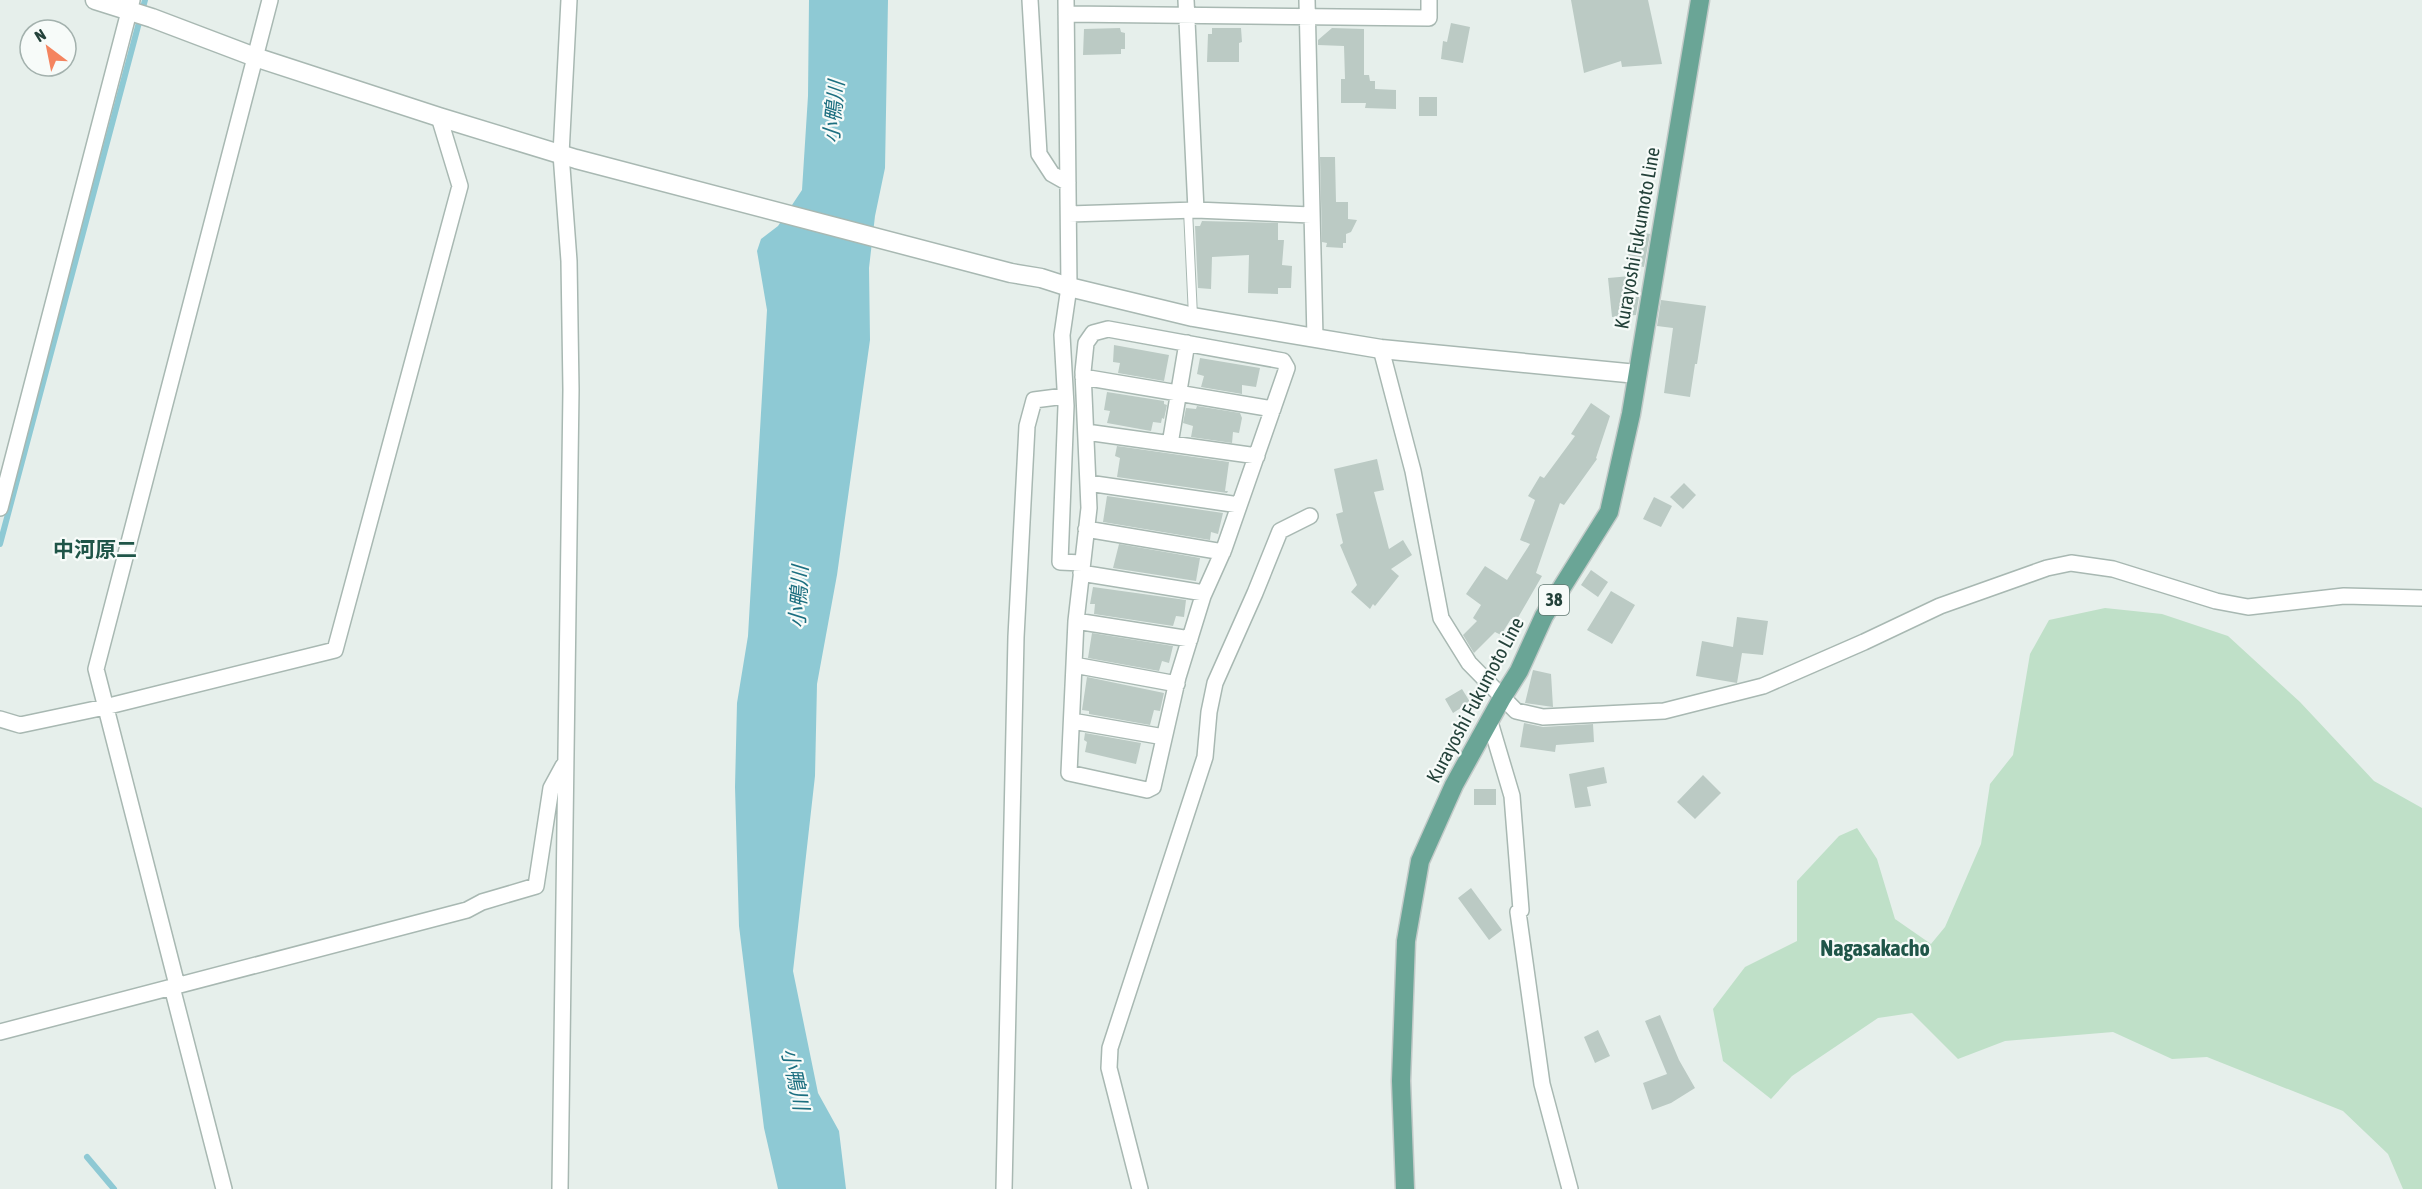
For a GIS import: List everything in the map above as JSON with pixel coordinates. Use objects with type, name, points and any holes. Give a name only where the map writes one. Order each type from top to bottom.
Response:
[{"type":"main road","name":"Kurayoshi Fukumoto Line","points":[[1405,1189],[1401,1081],[1406,941],[1420,861],[1454,785],[1519,671],[1544,616],[1609,512],[1628,434],[1636,374],[1700,0]]},
{"type":"street","points":[[95,0],[131,8],[255,57],[568,156],[1011,273],[1041,278],[1193,317],[1381,349],[1636,374]]},
{"type":"street","points":[[224,1189],[96,669],[270,0]]},
{"type":"street","points":[[560,1189],[571,390],[569,0]]},
{"type":"street","points":[[1030,0],[1039,154],[1052,174],[1068,183]]},
{"type":"street","points":[[1186,0],[1192,210]]},
{"type":"street","points":[[1307,0],[1314,338]]},
{"type":"street","points":[[1204,593],[1060,562],[1065,396],[1062,335],[1069,287],[1066,7],[1185,16],[1429,18],[1429,0]]},
{"type":"street","points":[[0,508],[131,8]]},
{"type":"street","points":[[0,719],[21,725],[105,708],[335,650],[460,186],[439,117]]},
{"type":"street","points":[[1069,214],[1192,210],[1311,215]]},
{"type":"street","points":[[1108,329],[1283,361],[1287,368],[1223,552],[1204,593],[1177,684],[1153,787],[1147,790],[1069,773],[1076,621],[1089,508],[1083,377],[1086,343],[1093,333],[1108,329]]},
{"type":"street","points":[[1170,444],[1186,343]]},
{"type":"street","points":[[1381,349],[1413,471],[1441,618],[1469,663],[1516,711],[1543,717],[1664,711],[1763,686],[1940,606],[2047,568],[2071,563],[2113,569],[2216,601],[2248,607],[2344,596],[2422,598]]},
{"type":"street","points":[[1083,377],[1273,409]]},
{"type":"street","points":[[1004,1189],[1016,637],[1027,426],[1034,400],[1065,396]]},
{"type":"street","points":[[1086,432],[1257,456]]},
{"type":"street","points":[[1088,483],[1239,505]]},
{"type":"street","points":[[1140,1189],[1109,1068],[1110,1048],[1204,757],[1215,683],[1280,531],[1310,516]]},
{"type":"street","points":[[1086,529],[1223,552]]},
{"type":"street","points":[[1076,621],[1190,639]]},
{"type":"street","points":[[1074,665],[1177,684]]},
{"type":"street","points":[[1072,721],[1164,737]]},
{"type":"street","points":[[1490,722],[1512,796],[1521,910],[1518,912],[1542,1084],[1570,1189]]},
{"type":"street","points":[[0,1032],[467,910],[482,902],[536,886],[551,788],[565,764]]},
{"type":"lane","points":[[1192,210],[1193,317]]},
{"type":"green space","points":[[2105,608],[2162,614],[2228,636],[2300,702],[2374,781],[2422,808],[2422,1189],[2403,1189],[2388,1154],[2343,1111],[2207,1057],[2172,1059],[2113,1032],[2005,1041],[1958,1059],[1912,1013],[1878,1018],[1792,1076],[1771,1099],[1723,1061],[1713,1009],[1745,967],[1797,941],[1797,881],[1839,836],[1857,828],[1877,859],[1895,919],[1931,944],[1945,927],[1981,844],[1990,784],[2013,755],[2030,654],[2049,620]]},
{"type":"water","name":"小鴨川","points":[[809,0],[888,0],[885,168],[875,216],[869,268],[870,340],[837,575],[817,684],[815,776],[793,971],[818,1093],[839,1131],[846,1189],[778,1189],[764,1128],[739,926],[735,787],[737,703],[748,636],[767,310],[757,251],[761,239],[778,226],[802,190],[808,96]]},
{"type":"building","points":[[1571,0],[1648,0],[1662,64],[1622,67],[1621,61],[1584,73]]},
{"type":"building","points":[[1451,23],[1470,27],[1463,63],[1441,59],[1443,41],[1447,42]]},
{"type":"building","points":[[1120,28],[1121,32],[1125,33],[1125,49],[1121,49],[1121,54],[1083,55],[1084,29]]},
{"type":"building","points":[[1212,28],[1241,28],[1242,42],[1239,43],[1239,62],[1207,62],[1208,34],[1212,34]]},
{"type":"building","points":[[1332,28],[1364,29],[1364,75],[1369,75],[1370,81],[1375,81],[1375,89],[1396,90],[1396,109],[1365,108],[1366,103],[1341,103],[1341,79],[1345,79],[1344,46],[1318,45],[1318,40]]},
{"type":"building","points":[[1419,97],[1437,97],[1437,116],[1419,116]]},
{"type":"building","points":[[1320,157],[1335,157],[1336,202],[1348,202],[1348,219],[1357,220],[1351,232],[1346,234],[1346,243],[1343,243],[1343,248],[1326,247],[1327,243],[1322,242]]},
{"type":"building","points":[[1202,221],[1278,223],[1278,240],[1284,240],[1282,265],[1292,266],[1291,288],[1278,288],[1278,294],[1248,293],[1249,255],[1212,257],[1211,289],[1198,288],[1195,226],[1200,226]]},
{"type":"building","points":[[1632,231],[1650,234],[1644,267],[1627,264]]},
{"type":"building","points":[[1631,276],[1632,297],[1639,297],[1636,315],[1612,317],[1608,278]]},
{"type":"building","points":[[1661,300],[1706,306],[1690,397],[1664,393],[1673,328],[1657,326]]},
{"type":"building","points":[[1114,345],[1169,355],[1164,381],[1118,373],[1120,363],[1113,362]]},
{"type":"building","points":[[1200,358],[1260,368],[1256,387],[1242,385],[1242,394],[1201,387],[1204,376],[1197,374]]},
{"type":"building","points":[[1107,392],[1164,401],[1167,405],[1164,419],[1162,418],[1161,423],[1153,422],[1151,431],[1107,423],[1110,411],[1104,410]]},
{"type":"building","points":[[1591,403],[1610,416],[1597,459],[1564,505],[1560,503],[1536,573],[1542,576],[1516,621],[1511,619],[1501,635],[1495,632],[1474,653],[1463,635],[1477,621],[1473,618],[1481,605],[1466,594],[1485,566],[1507,580],[1530,544],[1520,540],[1535,500],[1528,496],[1540,476],[1544,478],[1575,436],[1571,434]]},
{"type":"building","points":[[1197,406],[1240,413],[1242,418],[1239,433],[1233,432],[1232,443],[1191,437],[1193,426],[1183,423],[1186,408],[1196,409]]},
{"type":"building","points":[[1117,446],[1229,462],[1225,491],[1228,491],[1227,493],[1117,477],[1120,458],[1115,456]]},
{"type":"building","points":[[1377,459],[1384,490],[1374,492],[1389,549],[1403,540],[1412,555],[1391,569],[1399,576],[1370,609],[1351,592],[1357,585],[1340,545],[1343,543],[1336,514],[1343,512],[1334,469]]},
{"type":"building","points":[[1684,483],[1696,495],[1683,509],[1670,497]]},
{"type":"building","points":[[1107,496],[1223,513],[1218,534],[1211,532],[1210,540],[1103,522]]},
{"type":"building","points":[[1654,497],[1672,506],[1661,527],[1643,519]]},
{"type":"building","points":[[1119,544],[1200,558],[1196,581],[1113,568]]},
{"type":"building","points":[[1591,570],[1608,582],[1598,597],[1581,585]]},
{"type":"building","points":[[1093,587],[1186,600],[1184,617],[1176,616],[1173,626],[1094,614],[1095,604],[1090,604]]},
{"type":"building","points":[[1611,591],[1635,605],[1612,644],[1587,630]]},
{"type":"building","points":[[1737,617],[1768,621],[1763,655],[1742,653],[1737,683],[1696,676],[1702,641],[1733,647]]},
{"type":"building","points":[[1092,633],[1173,646],[1169,663],[1162,661],[1159,671],[1088,658]]},
{"type":"building","points":[[1533,670],[1551,674],[1553,707],[1525,703]]},
{"type":"building","points":[[1087,677],[1164,693],[1160,711],[1154,710],[1150,725],[1089,714],[1089,711],[1082,710]]},
{"type":"building","points":[[1462,689],[1470,702],[1453,713],[1445,699]]},
{"type":"building","points":[[1524,723],[1543,727],[1593,724],[1594,742],[1556,745],[1555,752],[1520,747]]},
{"type":"building","points":[[1085,733],[1141,743],[1136,764],[1085,752],[1087,742],[1084,740]]},
{"type":"building","points":[[1604,767],[1607,783],[1587,787],[1591,806],[1575,808],[1569,774]]},
{"type":"building","points":[[1703,775],[1721,793],[1695,819],[1677,802]]},
{"type":"building","points":[[1474,789],[1496,789],[1496,805],[1474,805]]},
{"type":"building","points":[[1471,888],[1502,930],[1489,940],[1458,898]]},
{"type":"building","points":[[1660,1015],[1679,1060],[1695,1088],[1671,1103],[1652,1110],[1643,1083],[1667,1074],[1645,1021]]},
{"type":"building","points":[[1598,1030],[1610,1056],[1595,1063],[1584,1037]]},
{"type":"waterway","points":[[0,544],[145,0]]},
{"type":"waterway","points":[[87,1157],[114,1189]]},
{"type":"district","name":"中河原二","points":[[95,550]]},
{"type":"district","name":"Nagasakacho","points":[[1875,948]]}]
